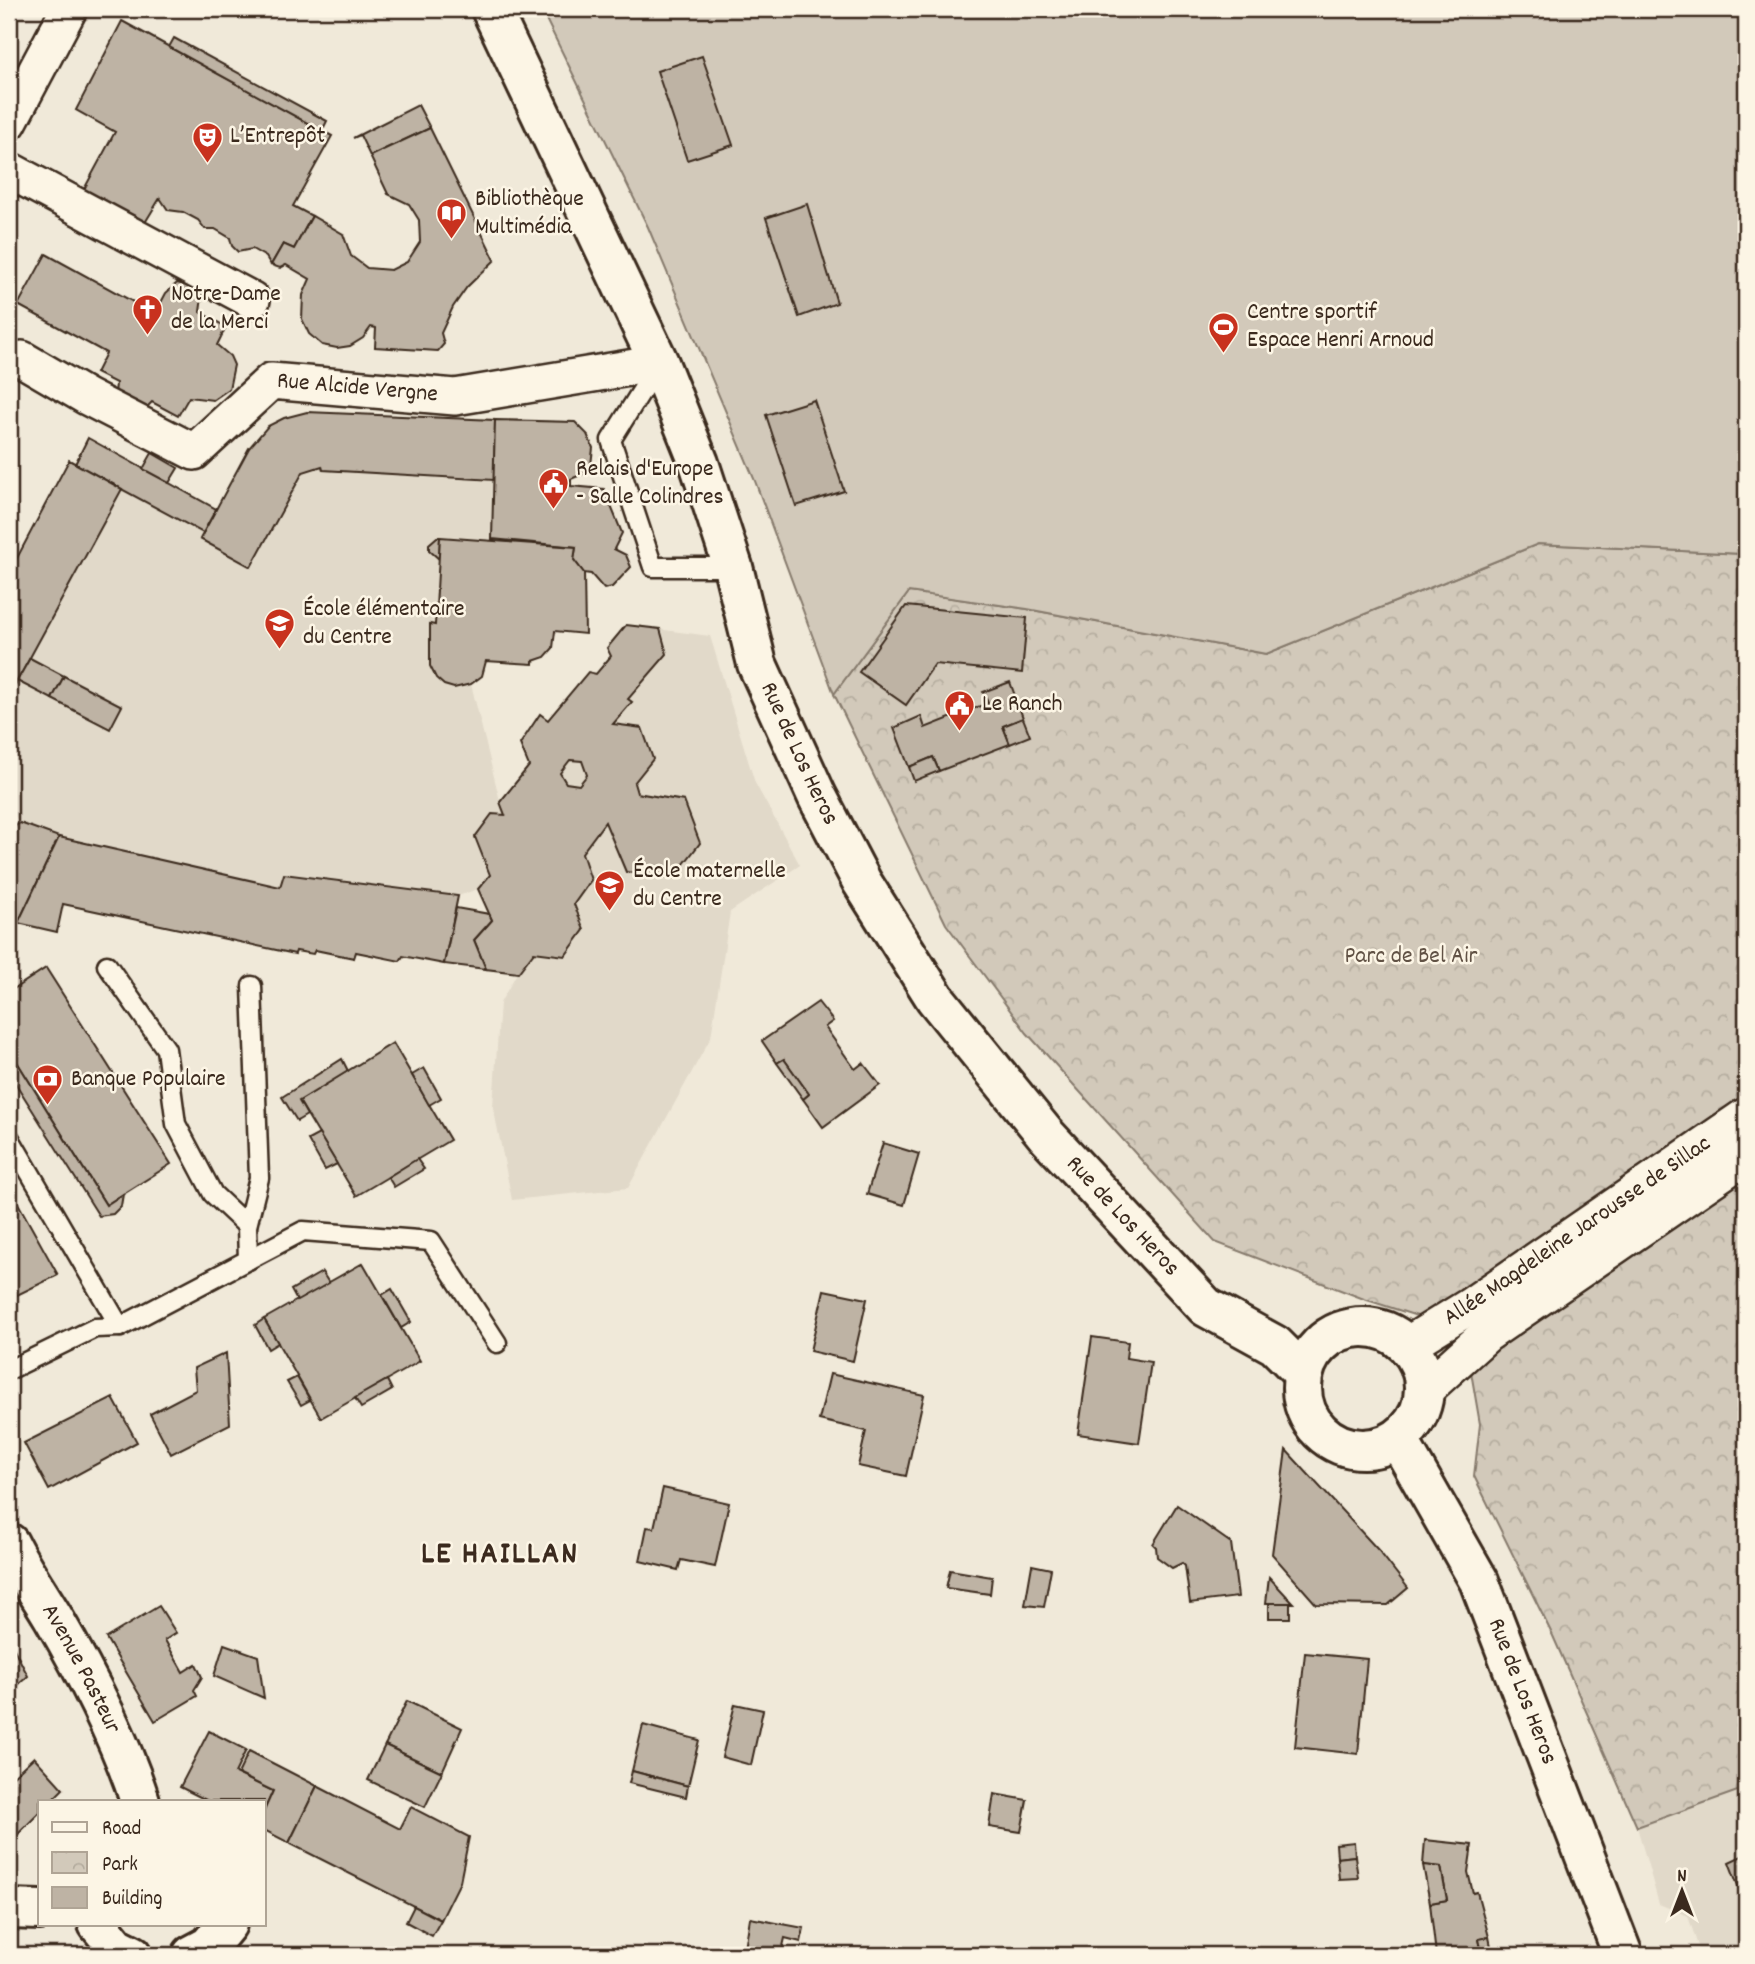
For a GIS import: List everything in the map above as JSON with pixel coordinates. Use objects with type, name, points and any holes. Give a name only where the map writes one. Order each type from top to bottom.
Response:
[{"type":"street","points":[[9,122],[69,9]]},
{"type":"street","name":"Rue de Los Heros","points":[[491,9],[659,363],[699,463],[733,567],[757,664],[817,796],[862,882],[935,998],[1046,1135],[1206,1307],[1275,1345],[1304,1373]]},
{"type":"street","points":[[9,170],[252,300]]},
{"type":"street","name":"Rue Alcide Vergne","points":[[13,365],[87,397],[194,452],[271,381],[455,397],[659,363]]},
{"type":"street","name":"Allée Magdeleine Jarousse de Sillac","points":[[1407,1345],[1470,1306],[1746,1116]]},
{"type":"street","name":"Allée Magdeleine Jarousse de Sillac","points":[[1424,1390],[1487,1334],[1746,1156]]},
{"type":"street","points":[[1356,1327],[1375,1328],[1392,1334],[1407,1345],[1423,1373],[1421,1408],[1412,1426],[1398,1439],[1378,1448],[1357,1449],[1337,1444],[1320,1431],[1307,1414],[1302,1394],[1304,1373],[1323,1341],[1356,1327]]},
{"type":"street","name":"Rue de Los Heros","points":[[1398,1439],[1479,1581],[1623,1955]]},
{"type":"street","name":"Avenue Pasteur","points":[[9,1543],[26,1577],[53,1616],[94,1696],[131,1775],[140,1800]]},
{"type":"street","points":[[9,1909],[38,1910]]},
{"type":"street","points":[[100,1926],[117,1947],[133,1955]]},
{"type":"lane","points":[[659,363],[611,440],[653,567],[733,567]]},
{"type":"lane","points":[[107,965],[166,1049],[176,1124],[213,1194],[247,1226]]},
{"type":"lane","points":[[248,1260],[247,1226],[259,1178],[252,986]]},
{"type":"lane","points":[[9,1137],[120,1327]]},
{"type":"lane","points":[[9,1370],[95,1328],[120,1327],[303,1231],[431,1241],[497,1343]]},
{"type":"shaded area","name":"École élémentaire du Centre","points":[[307,412],[495,420],[494,480],[576,547],[574,560],[584,573],[585,634],[555,631],[553,648],[533,664],[486,661],[482,676],[471,684],[500,801],[528,766],[520,744],[540,714],[548,719],[588,672],[596,674],[611,656],[607,648],[626,625],[710,636],[755,783],[800,865],[730,912],[711,1037],[628,1188],[512,1200],[493,1106],[500,1003],[517,973],[478,889],[458,896],[285,874],[280,887],[59,837],[20,823],[9,809],[9,573],[69,460],[75,463],[88,438],[216,509],[249,448],[268,426],[284,418]]},
{"type":"shaded area","points":[[1746,1788],[1746,1955],[1701,1955],[1688,1916],[1659,1904],[1637,1827]]},
{"type":"green space","name":"Centre sportif Espace Henri Arnoud","points":[[541,9],[1746,9],[1746,558],[1743,554],[1538,544],[1266,654],[1027,609],[909,592],[834,694],[755,481],[648,227]]},
{"type":"green space","name":"Parc de Bel Air","points":[[1538,544],[1744,554],[1746,558],[1746,1788],[1637,1827],[1553,1636],[1474,1476],[1480,1424],[1464,1331],[1364,1299],[1215,1242],[1027,1033],[946,924],[834,694],[909,592],[1027,609],[1266,654]]},
{"type":"building","name":"L’Entrepôt","points":[[122,21],[332,136],[293,206],[312,216],[294,249],[283,244],[271,265],[266,257],[252,249],[238,252],[232,246],[230,238],[215,229],[205,229],[198,220],[183,212],[168,210],[160,198],[143,226],[82,193],[115,132],[76,110]]},
{"type":"building","points":[[174,38],[327,121],[322,131],[169,47]]},
{"type":"building","points":[[702,56],[733,145],[687,160],[657,71]]},
{"type":"building","points":[[418,105],[430,128],[370,156],[360,135],[353,138]]},
{"type":"building","name":"Bibliothèque Multimédia","points":[[430,128],[495,260],[467,287],[453,307],[441,333],[444,344],[438,351],[375,347],[376,328],[371,327],[363,338],[350,346],[337,348],[322,345],[309,334],[302,319],[303,295],[310,279],[286,265],[280,268],[271,265],[283,244],[294,249],[312,216],[343,234],[351,256],[367,268],[391,270],[407,262],[420,242],[419,220],[409,204],[388,194],[370,156]]},
{"type":"building","points":[[807,204],[837,303],[799,317],[766,218]]},
{"type":"building","name":"Notre-Dame de la Merci","points":[[46,254],[155,314],[166,293],[177,283],[197,288],[202,297],[200,312],[226,327],[217,345],[230,356],[234,365],[229,389],[213,400],[189,397],[178,416],[152,402],[144,410],[115,394],[116,383],[96,373],[106,353],[18,305]]},
{"type":"building","points":[[814,400],[844,491],[796,506],[766,415]]},
{"type":"building","points":[[307,412],[495,420],[494,480],[323,470],[322,466],[303,472],[251,567],[200,539],[249,448],[268,426],[284,418]]},
{"type":"building","name":"Relais d'Europe - Salle Colindres","points":[[495,420],[575,422],[587,434],[593,448],[591,465],[583,474],[571,479],[571,486],[604,489],[622,533],[614,549],[626,555],[631,567],[612,587],[604,589],[591,574],[584,573],[574,560],[576,547],[492,539]]},
{"type":"building","points":[[88,438],[216,509],[203,533],[75,464]]},
{"type":"building","points":[[152,453],[178,468],[169,483],[143,469]]},
{"type":"building","points":[[69,460],[122,489],[9,696],[9,573]]},
{"type":"building","points":[[440,537],[439,559],[429,550],[429,544]]},
{"type":"building","points":[[440,537],[576,547],[574,560],[584,573],[585,634],[555,631],[553,648],[545,657],[533,661],[533,664],[486,661],[482,676],[471,684],[454,688],[444,685],[436,678],[430,666],[430,624],[435,625]]},
{"type":"building","points":[[906,606],[1027,618],[1022,673],[935,664],[906,705],[859,672]]},
{"type":"building","points":[[626,625],[660,629],[667,654],[628,699],[632,702],[613,724],[642,728],[653,759],[634,783],[637,793],[684,801],[700,843],[673,878],[626,872],[605,822],[582,853],[591,880],[574,904],[584,930],[565,956],[534,952],[518,973],[486,969],[474,940],[492,920],[478,889],[490,875],[475,837],[492,814],[505,815],[500,802],[529,766],[520,744],[540,714],[548,720],[588,672],[596,674],[611,656],[607,648]],"holes":[[[570,760],[582,761],[587,775],[579,785],[566,783],[560,773]]]},
{"type":"building","points":[[30,658],[64,676],[52,699],[17,681]]},
{"type":"building","points":[[64,676],[122,706],[110,729],[52,699]]},
{"type":"building","points":[[1010,682],[1023,718],[1003,726],[1010,744],[939,771],[933,757],[909,767],[894,728],[921,716],[925,728],[988,703],[983,692]]},
{"type":"building","points":[[1023,718],[1030,736],[1010,744],[1003,726]]},
{"type":"building","points":[[933,757],[939,771],[914,781],[909,767]]},
{"type":"building","points":[[20,823],[59,837],[18,923],[9,920],[9,830]]},
{"type":"building","points":[[59,837],[280,887],[284,874],[458,896],[444,964],[403,956],[400,961],[356,952],[354,958],[315,950],[313,954],[296,951],[295,954],[63,904],[57,932],[18,923]]},
{"type":"building","points":[[456,908],[489,914],[492,920],[474,940],[486,969],[444,964]]},
{"type":"building","points":[[46,968],[171,1164],[106,1205],[9,1049],[9,992]]},
{"type":"building","points":[[818,1002],[833,1021],[825,1027],[855,1069],[863,1063],[880,1085],[823,1127],[803,1099],[809,1094],[784,1059],[777,1063],[762,1041]]},
{"type":"building","points":[[393,1043],[450,1140],[356,1196],[299,1101]]},
{"type":"building","points":[[9,1049],[106,1205],[123,1194],[121,1206],[113,1214],[99,1216],[9,1073]]},
{"type":"building","points":[[342,1059],[348,1071],[299,1101],[307,1115],[297,1121],[282,1097]]},
{"type":"building","points":[[784,1059],[809,1094],[803,1099],[777,1063]]},
{"type":"building","points":[[424,1068],[441,1098],[429,1105],[412,1075]]},
{"type":"building","points":[[319,1134],[337,1164],[325,1170],[308,1140]]},
{"type":"building","points":[[883,1143],[919,1154],[904,1205],[867,1194]]},
{"type":"building","points":[[417,1159],[424,1169],[394,1187],[388,1177]]},
{"type":"building","points":[[9,1187],[58,1275],[9,1299]]},
{"type":"building","points":[[363,1263],[420,1361],[321,1418],[264,1319]]},
{"type":"building","points":[[322,1272],[329,1283],[297,1301],[291,1290]]},
{"type":"building","points":[[392,1289],[411,1322],[401,1328],[382,1295]]},
{"type":"building","points":[[824,1290],[867,1299],[853,1361],[810,1351]]},
{"type":"building","points":[[264,1319],[278,1343],[268,1349],[255,1325]]},
{"type":"building","points":[[1092,1337],[1128,1342],[1126,1358],[1151,1362],[1139,1443],[1078,1434]]},
{"type":"building","points":[[226,1353],[230,1424],[171,1454],[150,1414],[196,1390],[194,1368]]},
{"type":"building","points":[[830,1374],[924,1395],[906,1476],[858,1466],[866,1431],[819,1420]]},
{"type":"building","points":[[297,1377],[310,1400],[301,1405],[287,1382]]},
{"type":"building","points":[[387,1380],[392,1390],[361,1408],[355,1398]]},
{"type":"building","points":[[113,1398],[137,1442],[49,1490],[24,1443]]},
{"type":"building","points":[[1286,1450],[1379,1551],[1408,1588],[1388,1605],[1316,1604],[1272,1554]]},
{"type":"building","points":[[663,1488],[729,1503],[715,1567],[681,1560],[678,1570],[640,1561],[647,1527],[654,1528]]},
{"type":"building","points":[[1177,1505],[1231,1543],[1238,1597],[1190,1603],[1185,1566],[1182,1563],[1172,1568],[1157,1557],[1153,1544]]},
{"type":"building","points":[[1032,1565],[1051,1569],[1044,1607],[1025,1605]]},
{"type":"building","points":[[950,1570],[992,1577],[990,1594],[946,1588]]},
{"type":"building","points":[[1269,1577],[1293,1603],[1266,1603]]},
{"type":"building","points":[[1269,1603],[1290,1603],[1290,1618],[1269,1618]]},
{"type":"building","points":[[159,1606],[176,1633],[165,1640],[183,1672],[196,1664],[202,1677],[194,1690],[197,1696],[155,1721],[106,1638]]},
{"type":"building","points":[[9,1639],[28,1676],[9,1693]]},
{"type":"building","points":[[224,1644],[258,1656],[264,1698],[214,1676]]},
{"type":"building","points":[[1305,1653],[1367,1659],[1358,1754],[1295,1747]]},
{"type":"building","points":[[407,1701],[462,1728],[442,1772],[385,1745]]},
{"type":"building","points":[[735,1704],[763,1710],[751,1765],[722,1757]]},
{"type":"building","points":[[643,1725],[699,1740],[688,1786],[632,1771]]},
{"type":"building","points":[[209,1731],[246,1750],[235,1773],[273,1791],[266,1807],[266,1800],[206,1800],[180,1787]]},
{"type":"building","points":[[385,1745],[442,1772],[425,1807],[368,1780]]},
{"type":"building","points":[[249,1751],[317,1786],[289,1843],[266,1831],[266,1807],[273,1791],[238,1774]]},
{"type":"building","points":[[34,1757],[63,1789],[52,1800],[38,1800],[38,1814],[9,1843],[9,1780]]},
{"type":"building","points":[[632,1771],[688,1786],[686,1797],[629,1783]]},
{"type":"building","points":[[317,1786],[400,1829],[411,1807],[469,1837],[460,1882],[441,1920],[289,1843]]},
{"type":"building","points":[[994,1794],[1027,1800],[1021,1832],[989,1827]]},
{"type":"building","points":[[1425,1840],[1472,1845],[1468,1872],[1473,1893],[1477,1892],[1489,1937],[1479,1939],[1482,1953],[1492,1951],[1493,1955],[1436,1955],[1430,1903],[1447,1900],[1441,1867],[1423,1865]]},
{"type":"building","points":[[1354,1842],[1355,1856],[1337,1858],[1336,1844]]},
{"type":"building","points":[[1746,1854],[1746,1895],[1742,1896],[1729,1862]]},
{"type":"building","points":[[1355,1856],[1358,1878],[1339,1879],[1337,1858]]},
{"type":"building","points":[[1423,1865],[1441,1867],[1447,1900],[1430,1903]]},
{"type":"building","points":[[414,1906],[441,1920],[432,1936],[406,1922]]},
{"type":"building","points":[[750,1918],[804,1928],[801,1942],[785,1938],[781,1955],[745,1949]]},
{"type":"building","points":[[1489,1937],[1492,1951],[1482,1953],[1479,1939]]},
{"type":"place","name":"L’Entrepôt","points":[[207,164]]},
{"type":"place","name":"Bibliothèque Multimédia","points":[[452,241]]},
{"type":"place","name":"Notre-Dame de la Merci","points":[[148,336]]},
{"type":"place","name":"Centre sportif Espace Henri Arnoud","points":[[1224,354]]},
{"type":"place","name":"Relais d'Europe - Salle Colindres","points":[[553,511]]},
{"type":"place","name":"École élémentaire du Centre","points":[[280,651]]},
{"type":"place","name":"Le Ranch","points":[[959,732]]},
{"type":"place","name":"École maternelle du Centre","points":[[610,913]]},
{"type":"place","name":"Banque Populaire","points":[[48,1107]]},
{"type":"district","name":"LE HAILLAN","points":[[500,1556]]}]
